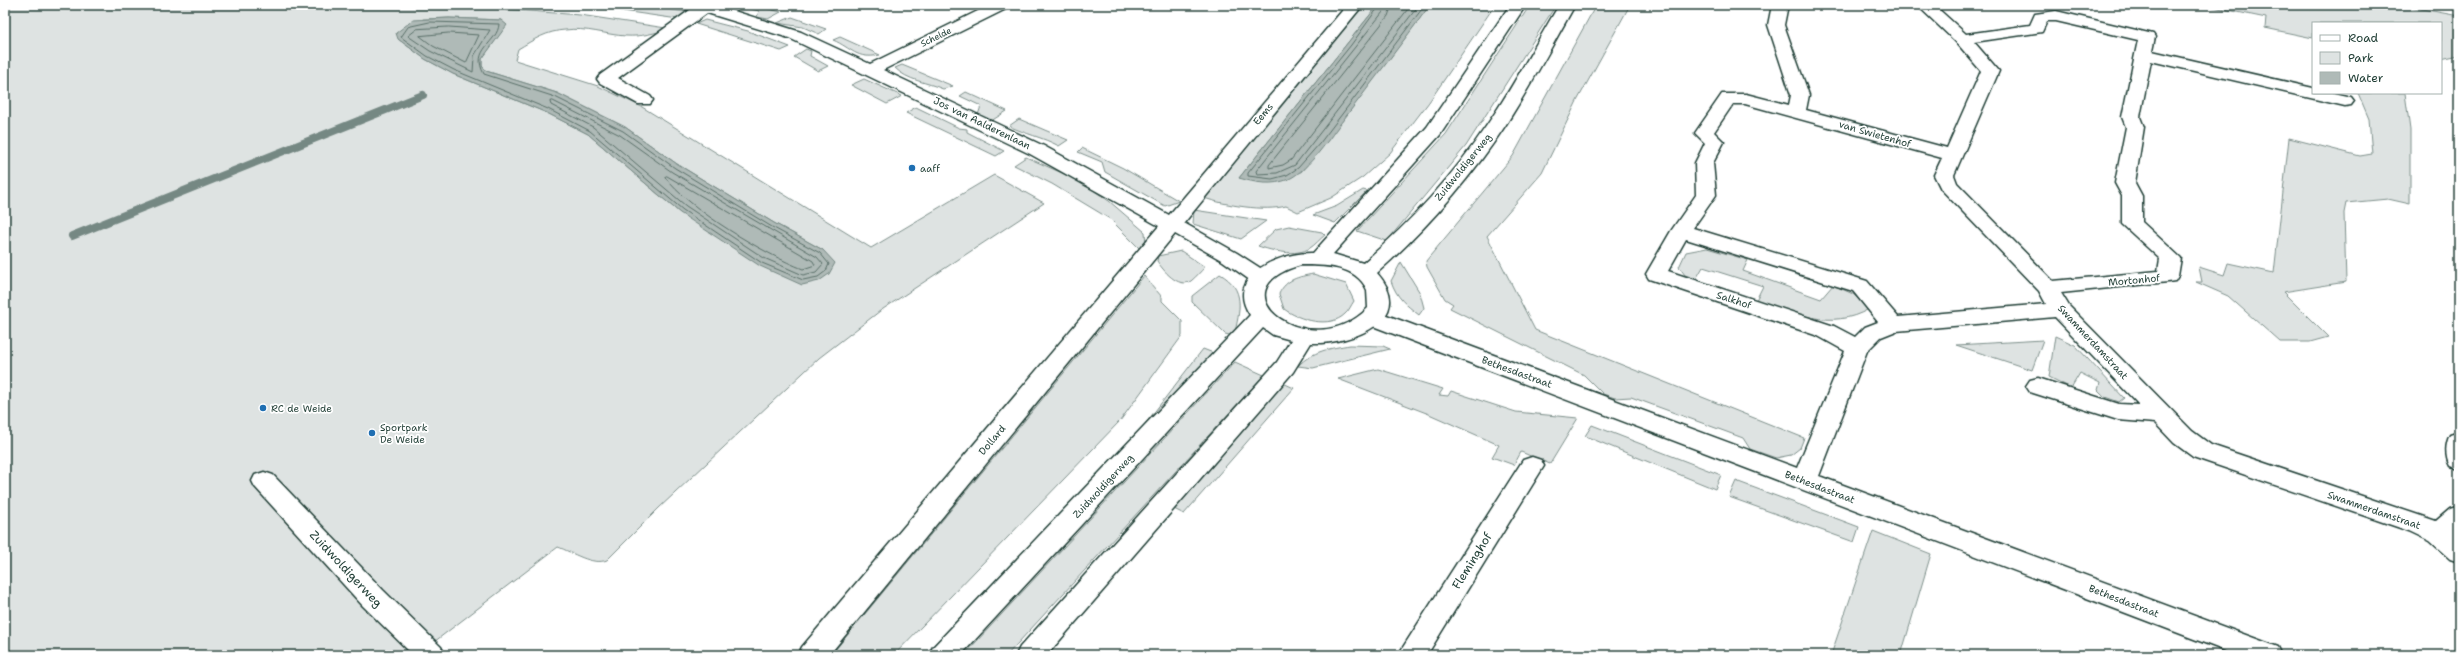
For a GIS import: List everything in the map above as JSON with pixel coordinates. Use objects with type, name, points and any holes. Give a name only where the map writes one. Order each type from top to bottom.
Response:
[{"type":"street","name":"Jos van Aalderenlaan","points":[[687,5],[705,7],[795,35],[870,70],[1037,150],[1230,257],[1261,278]]},
{"type":"street","name":"Schelde","points":[[870,70],[1002,5]]},
{"type":"street","name":"Eems","points":[[1172,226],[1355,5]]},
{"type":"street","points":[[1318,259],[1434,131],[1518,5]]},
{"type":"street","name":"Zuidwoldigerweg","points":[[1364,273],[1403,237],[1443,194],[1484,143],[1567,5]]},
{"type":"street","points":[[1780,5],[1776,25],[1800,95],[1798,112]]},
{"type":"street","name":"Swammerdamstraat","points":[[1924,5],[1962,39],[1990,71],[1944,175],[1948,185],[2048,288],[2060,310],[2162,416],[2183,437],[2202,451],[2412,522],[2439,534],[2459,552]]},
{"type":"street","points":[[644,100],[606,79],[705,7]]},
{"type":"street","name":"Mortonhof","points":[[1962,39],[2036,29],[2044,11],[2147,37],[2131,117],[2135,127],[2125,183],[2132,196],[2132,224],[2171,258],[2168,276],[2048,288]]},
{"type":"street","points":[[2143,54],[2312,93]]},
{"type":"street","points":[[2315,94],[2345,101]]},
{"type":"street","name":"van Swietenhof","points":[[1704,163],[1715,142],[1704,133],[1728,98],[1746,99],[1798,112],[1952,155]]},
{"type":"street","name":"Salkhof","points":[[1704,163],[1706,195],[1681,231],[1656,274],[1826,331],[1857,348]]},
{"type":"street","name":"Dollard","points":[[812,655],[1172,226]]},
{"type":"street","points":[[1681,231],[1860,286],[1892,324]]},
{"type":"street","points":[[1318,259],[1335,261],[1364,273],[1374,283],[1380,294],[1379,307],[1373,318],[1361,328],[1344,334],[1325,337],[1304,336],[1285,332],[1262,316],[1256,307],[1253,297],[1261,278],[1285,263],[1318,259]]},
{"type":"street","points":[[1804,480],[1857,348],[1873,332],[1892,324],[2060,310]]},
{"type":"street","name":"Zuidwoldigerweg","points":[[943,655],[1262,316]]},
{"type":"street","name":"Bethesdastraat","points":[[1373,318],[2268,655]]},
{"type":"street","points":[[1030,655],[1285,367],[1304,336]]},
{"type":"street","points":[[2038,386],[2118,412],[2162,416]]},
{"type":"street","points":[[2459,441],[2459,460]]},
{"type":"street","name":"Fleminghof","points":[[1412,655],[1532,466]]},
{"type":"street","name":"Zuidwoldigerweg","points":[[264,481],[373,598],[431,655]]},
{"type":"street","points":[[2439,534],[2459,516]]},
{"type":"green space","name":"Sportpark De Weide","points":[[5,5],[453,5],[580,15],[666,28],[669,29],[637,36],[573,29],[552,32],[540,36],[518,49],[515,60],[598,86],[642,107],[871,248],[994,175],[1044,203],[880,311],[819,358],[659,508],[607,560],[589,560],[558,547],[417,655],[5,655]],"holes":[[[449,18],[501,20],[506,25],[482,59],[482,66],[486,71],[557,93],[625,127],[677,164],[774,223],[823,250],[680,213],[588,134],[547,113],[453,74],[425,59],[398,39],[423,19]]]},
{"type":"green space","points":[[539,5],[637,5],[687,12],[678,19],[609,9]]},
{"type":"green space","points":[[734,5],[754,5],[781,12],[768,19],[757,17],[759,11]]},
{"type":"green space","points":[[1361,5],[1378,5],[1239,178],[1301,172],[1323,146],[1430,5],[1495,5],[1429,102],[1390,153],[1363,177],[1331,198],[1298,212],[1286,206],[1277,208],[1245,207],[1204,198]]},
{"type":"green space","points":[[1530,5],[1556,5],[1466,146],[1387,241],[1357,231],[1446,134]]},
{"type":"green space","points":[[1596,5],[1630,5],[1577,101],[1542,173],[1487,236],[1535,330],[1804,438],[1800,448],[1791,455],[1776,458],[1750,449],[1743,438],[1631,397],[1615,398],[1603,394],[1584,375],[1450,308],[1453,304],[1445,299],[1427,267],[1426,261],[1513,156]]},
{"type":"green space","points":[[2204,5],[2401,5],[2459,16],[2459,55],[2442,59],[2442,22],[2312,22],[2312,38],[2265,28],[2266,18]]},
{"type":"green space","points":[[792,17],[826,29],[819,34],[803,27],[777,23]]},
{"type":"green space","points":[[705,20],[748,31],[790,47],[781,51],[696,24]]},
{"type":"green space","points":[[840,37],[880,55],[860,55],[833,40]]},
{"type":"green space","points":[[806,49],[811,51],[810,56],[828,66],[818,71],[794,57]]},
{"type":"green space","points":[[902,65],[953,86],[943,89],[912,79],[895,68]]},
{"type":"green space","points":[[864,79],[902,96],[887,104],[851,85]]},
{"type":"green space","points":[[966,92],[1007,111],[991,121],[978,115],[981,106],[960,96]]},
{"type":"green space","points":[[2358,94],[2405,94],[2410,130],[2410,204],[2388,199],[2346,203],[2344,213],[2346,282],[2283,292],[2328,337],[2310,342],[2280,342],[2228,296],[2196,282],[2202,282],[2199,267],[2224,275],[2228,263],[2274,273],[2289,138],[2360,156],[2372,154],[2369,119]]},
{"type":"green space","points":[[916,107],[959,128],[967,129],[967,132],[1004,151],[996,156],[906,113]]},
{"type":"green space","points":[[1019,119],[1068,140],[1059,146],[1009,126]]},
{"type":"green space","points":[[1082,148],[1123,168],[1179,201],[1165,206],[1105,172],[1102,162],[1078,152]]},
{"type":"green space","points":[[1026,157],[1080,181],[1109,201],[1145,232],[1146,244],[1140,249],[1110,219],[1052,184],[1014,165]]},
{"type":"green space","points":[[1363,190],[1367,191],[1335,223],[1313,215],[1337,206]]},
{"type":"green space","points":[[1194,210],[1266,221],[1241,239],[1193,224]]},
{"type":"green space","points":[[1289,226],[1322,232],[1325,235],[1310,248],[1298,252],[1291,253],[1270,250],[1258,246],[1276,229]]},
{"type":"green space","points":[[1707,248],[1748,260],[1743,271],[1821,299],[1833,285],[1853,294],[1869,309],[1841,319],[1812,318],[1756,300],[1763,286],[1703,267],[1696,279],[1685,275],[1679,267],[1686,252]]},
{"type":"green space","points":[[1181,251],[1205,267],[1197,276],[1186,283],[1176,281],[1157,261],[1158,256]]},
{"type":"green space","points":[[1401,262],[1420,293],[1424,308],[1419,315],[1402,300],[1391,281]]},
{"type":"green space","points":[[1220,274],[1234,286],[1239,301],[1238,317],[1234,336],[1225,334],[1192,302],[1192,296]]},
{"type":"green space","points":[[1313,274],[1346,284],[1354,301],[1349,310],[1339,319],[1323,322],[1314,321],[1298,317],[1284,309],[1279,294],[1285,285],[1297,278]]},
{"type":"green space","points":[[1144,276],[1162,297],[1162,301],[1182,321],[1182,336],[1120,421],[894,655],[831,655]]},
{"type":"green space","points":[[2055,336],[2075,345],[2124,398],[2119,402],[2105,397],[2098,390],[2100,383],[2080,373],[2071,388],[2049,377]]},
{"type":"green space","points":[[2043,340],[2032,370],[1956,345]]},
{"type":"green space","points":[[1350,345],[1383,346],[1390,349],[1313,368],[1298,366],[1309,357],[1322,351]]},
{"type":"green space","points":[[1203,349],[1216,354],[932,655],[924,655],[1145,424]]},
{"type":"green space","points":[[1235,362],[1264,375],[1007,655],[964,655]]},
{"type":"green space","points":[[1378,369],[1443,389],[1439,395],[1448,396],[1451,391],[1516,412],[1578,418],[1550,464],[1521,452],[1514,465],[1492,457],[1499,445],[1429,414],[1338,379]]},
{"type":"green space","points":[[1283,383],[1294,388],[1184,514],[1172,508]]},
{"type":"green space","points":[[1592,425],[1721,475],[1715,489],[1585,436]]},
{"type":"green space","points":[[1736,481],[1859,527],[1854,542],[1729,497]]},
{"type":"green space","points":[[1873,531],[1931,554],[1901,655],[1831,655]]},
{"type":"water","points":[[1378,5],[1430,5],[1326,143],[1304,168],[1289,179],[1270,183],[1239,178]]},
{"type":"water","points":[[449,18],[501,20],[507,25],[482,59],[482,66],[486,71],[557,93],[625,127],[677,164],[774,223],[823,250],[835,263],[829,274],[819,281],[802,285],[760,266],[680,213],[588,134],[547,113],[453,74],[425,59],[398,39],[396,33],[413,20]]},
{"type":"waterway","points":[[72,236],[423,95]]},
{"type":"place","name":"aaff","points":[[912,168]]},
{"type":"place","name":"RC de Weide","points":[[263,408]]},
{"type":"place","name":"Sportpark De Weide","points":[[372,433]]}]
